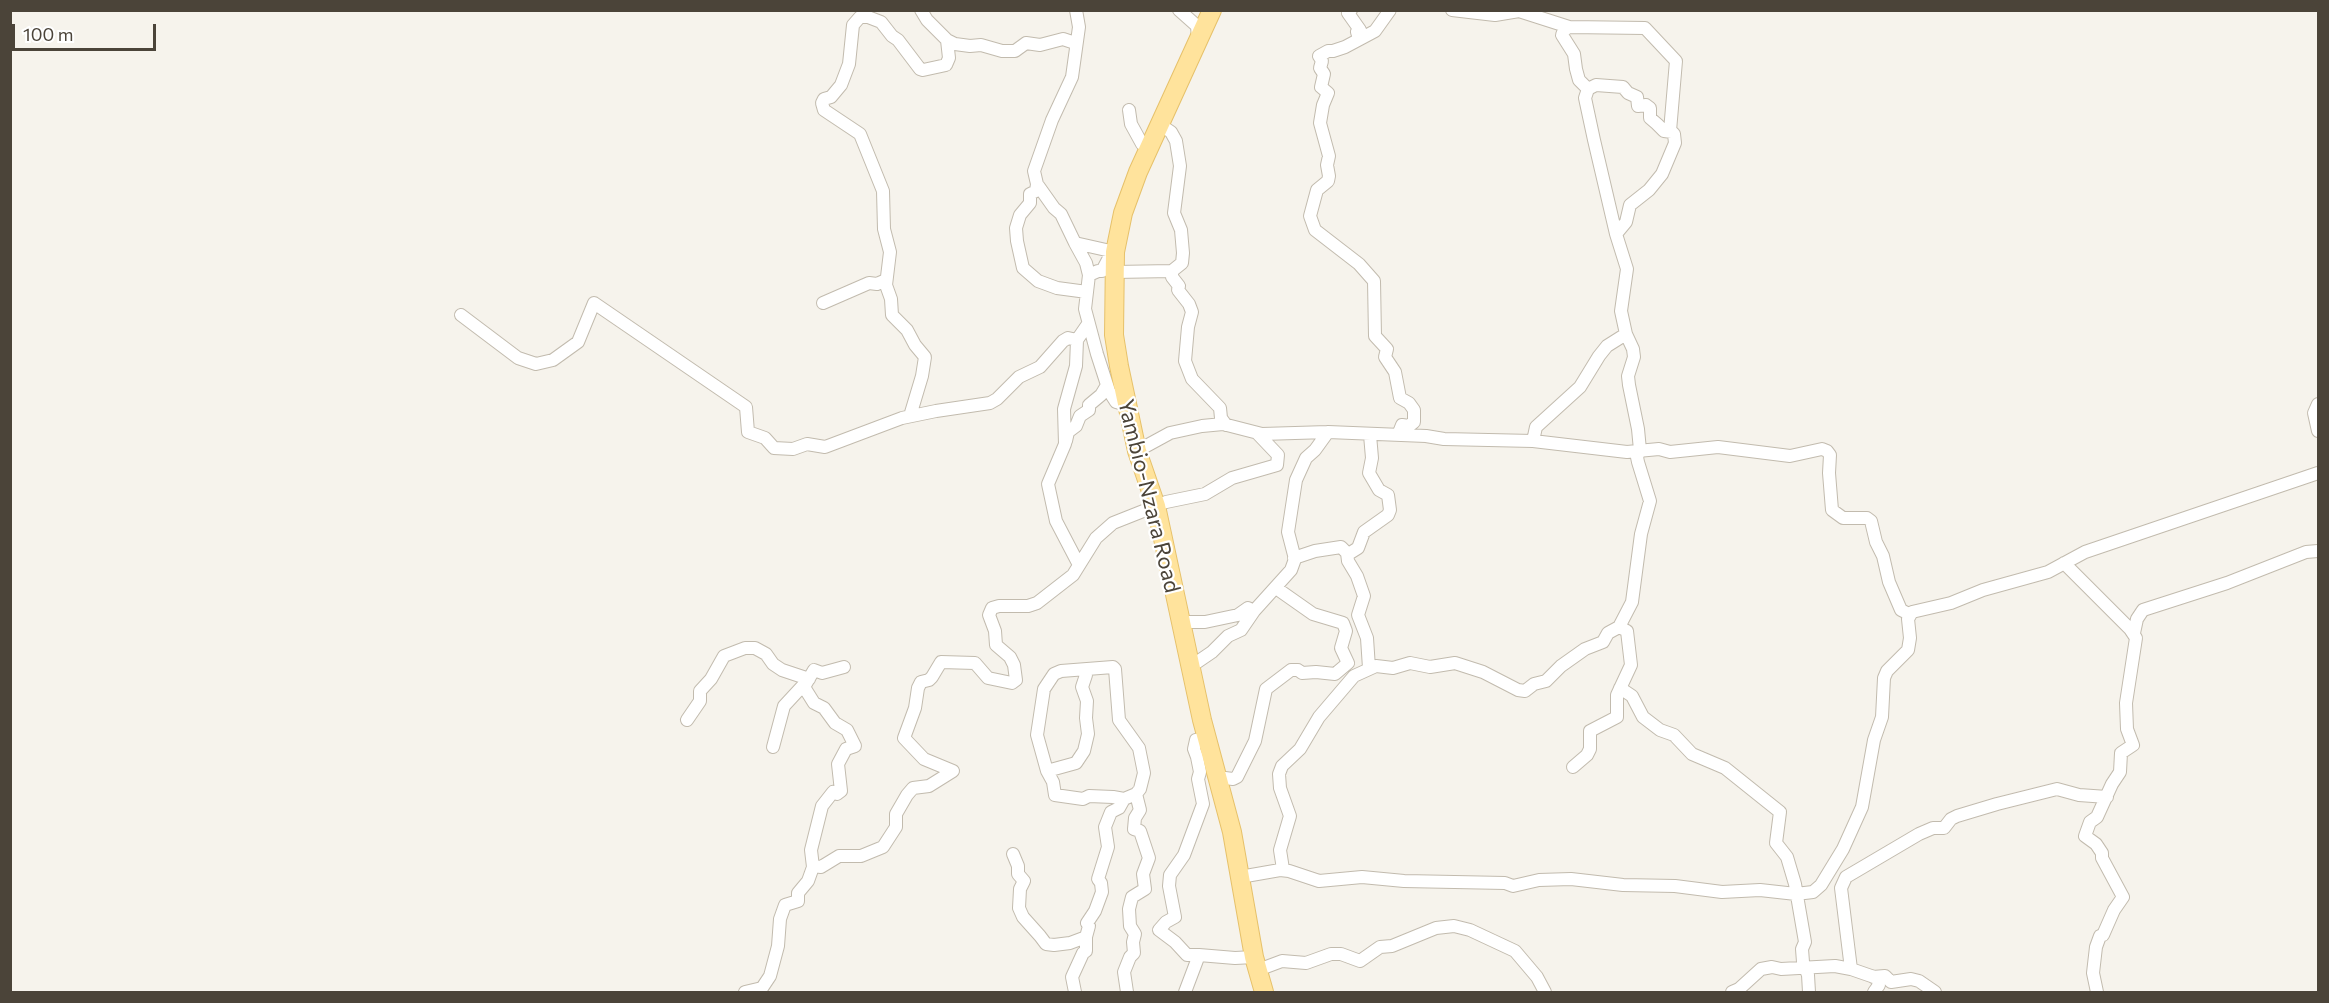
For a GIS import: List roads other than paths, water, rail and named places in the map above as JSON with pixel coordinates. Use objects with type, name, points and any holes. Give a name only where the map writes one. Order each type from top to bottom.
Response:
[{"type":"main road","name":"Yambio-Nzara Road","points":[[1212,10],[1148,149],[1123,213],[1113,251],[1114,335],[1117,353],[1111,380],[1127,405],[1137,451],[1156,506],[1179,622],[1232,832],[1256,964],[1264,993]]},
{"type":"street","points":[[921,10],[927,20],[948,40],[970,46],[981,45],[1002,51],[1015,51],[1026,43],[1040,45],[1063,39],[1075,43]]},
{"type":"street","points":[[1076,10],[1079,27],[1072,77],[1052,120],[1034,171],[1036,191],[1030,194],[1029,203],[1020,215],[1016,228],[1023,268],[1038,281],[1057,288],[1087,292]]},
{"type":"street","points":[[1179,10],[1197,26],[1198,40]]},
{"type":"street","points":[[1351,10],[1348,13],[1360,30],[1357,32],[1359,38]]},
{"type":"street","points":[[1390,10],[1375,31],[1319,56],[1322,62],[1320,68],[1324,74],[1322,87],[1328,93],[1320,123],[1329,156],[1327,165],[1329,176],[1328,181],[1317,189],[1310,216],[1315,230],[1359,264],[1374,281],[1375,336],[1387,349],[1385,357],[1395,372],[1400,398],[1409,403],[1414,410],[1414,422],[1409,426],[1402,424],[1398,435]]},
{"type":"street","points":[[1452,10],[1495,15],[1519,11],[1569,27],[1646,28],[1676,61],[1670,131]]},
{"type":"street","points":[[910,416],[925,357],[907,330],[892,315],[886,280],[890,252],[884,229],[884,201],[880,183],[860,134],[824,110],[822,104],[824,99],[831,97],[841,85],[849,64],[853,25],[860,16],[880,22],[923,70],[946,65],[949,58],[948,40]]},
{"type":"street","points":[[1569,27],[1563,30],[1563,38],[1574,54],[1578,78],[1588,89]]},
{"type":"street","points":[[1588,89],[1596,85],[1623,87],[1636,98],[1639,106],[1646,105],[1650,108],[1650,118],[1664,131],[1674,134],[1675,143],[1662,174],[1649,190],[1630,205],[1626,222],[1616,234]]},
{"type":"street","points":[[1280,870],[1283,868],[1280,850],[1290,816],[1280,784],[1282,766],[1300,748],[1319,717],[1347,683],[1359,673],[1376,666],[1393,668],[1410,663],[1430,668],[1458,663],[1525,691],[1534,684],[1549,679],[1561,666],[1586,649],[1603,642],[1608,633],[1619,627],[1632,602],[1640,536],[1650,505],[1649,494],[1638,462],[1640,450],[1638,429],[1628,376],[1634,357],[1621,310],[1627,269],[1616,234],[1586,100],[1588,89]]},
{"type":"street","points":[[1129,110],[1131,124],[1142,144],[1148,149]]},
{"type":"street","points":[[1115,272],[1172,271],[1182,263],[1180,230],[1174,213],[1180,166],[1176,141],[1171,132],[1159,124]]},
{"type":"street","points":[[1037,184],[1061,214],[1086,263],[1089,275],[1085,309],[1088,324],[1097,354],[1111,380],[1101,395],[1093,400],[1089,410],[1080,416],[1076,426],[1068,432],[1048,484],[1051,507],[1056,521],[1079,565]]},
{"type":"street","points":[[1075,243],[1113,251],[1102,271],[1089,275]]},
{"type":"street","points":[[1172,271],[1172,277],[1179,286],[1178,290],[1192,312],[1188,327],[1185,361],[1192,379],[1220,408],[1221,418],[1226,425]]},
{"type":"street","points":[[823,303],[869,283],[877,284],[886,280]]},
{"type":"street","points":[[461,315],[518,358],[536,364],[553,360],[578,342],[594,303],[746,407],[748,432],[765,438],[774,448],[793,449],[807,444],[825,447],[848,436],[910,416],[990,403],[1019,377],[1040,367],[1063,341],[1068,338],[1077,340]]},
{"type":"street","points":[[1065,444],[1064,409],[1076,366],[1077,340],[1088,324]]},
{"type":"street","points":[[1533,441],[1536,427],[1580,387],[1607,346],[1626,334]]},
{"type":"street","points":[[1076,366],[1082,359],[1097,354],[1106,356],[1117,353]]},
{"type":"street","points":[[2319,404],[2314,413],[2319,430]]},
{"type":"street","points":[[1137,451],[1170,434],[1203,426],[1226,425],[1258,434],[1328,432],[1533,441],[1638,453],[1659,449],[1670,452],[1718,447],[1787,456],[1817,450],[1827,451],[1830,455],[1832,510],[1843,518],[1866,518],[1870,521],[1883,556],[1889,582],[1901,610],[1909,614]]},
{"type":"street","points":[[1190,667],[1212,652],[1228,636],[1241,630],[1254,611],[1291,570],[1294,558],[1288,532],[1296,480],[1306,458],[1316,450],[1328,432]]},
{"type":"street","points":[[813,866],[821,867],[839,856],[861,856],[883,847],[896,827],[896,814],[913,788],[929,786],[953,771],[923,758],[904,738],[915,708],[916,695],[921,682],[929,680],[940,662],[975,663],[988,678],[1012,683],[1016,680],[1014,665],[1010,657],[996,645],[989,615],[992,608],[1028,606],[1037,603],[1073,574],[1096,538],[1113,523],[1156,506],[1205,494],[1232,478],[1277,465],[1278,455],[1258,434]]},
{"type":"street","points":[[1347,553],[1358,548],[1364,532],[1384,519],[1390,510],[1388,495],[1379,490],[1370,473],[1372,458],[1370,435]]},
{"type":"street","points":[[1909,614],[1918,609],[1951,603],[1983,590],[2048,572],[2085,552],[2319,473]]},
{"type":"street","points":[[1217,777],[1233,779],[1238,777],[1255,741],[1266,689],[1291,670],[1298,670],[1302,673],[1335,674],[1347,665],[1341,648],[1346,631],[1358,615],[1364,596],[1357,576],[1348,561],[1347,553],[1341,548],[1315,551],[1294,558]]},
{"type":"street","points":[[2097,993],[2092,973],[2096,947],[2123,897],[2102,858],[2102,853],[2096,844],[2085,836],[2090,822],[2097,817],[2120,772],[2121,753],[2133,745],[2127,729],[2126,703],[2136,643],[2134,633],[2137,618],[2143,610],[2227,584],[2306,552],[2319,551]]},
{"type":"street","points":[[2064,563],[2134,633]]},
{"type":"street","points":[[1276,588],[1313,614],[1343,623],[1346,631]]},
{"type":"street","points":[[1179,622],[1205,622],[1238,615],[1248,608],[1254,611]]},
{"type":"street","points":[[1240,877],[1280,870],[1319,881],[1362,877],[1404,881],[1506,883],[1513,886],[1539,880],[1571,879],[1623,885],[1675,886],[1722,892],[1760,890],[1796,894],[1813,892],[1821,885],[1842,849],[1862,807],[1874,740],[1882,717],[1884,678],[1887,671],[1908,650],[1909,614]]},
{"type":"street","points":[[1358,615],[1367,638],[1369,668]]},
{"type":"street","points":[[1573,767],[1587,755],[1590,749],[1590,731],[1617,717],[1617,695],[1631,664],[1627,631],[1619,627]]},
{"type":"street","points":[[687,720],[700,701],[700,691],[711,679],[724,656],[735,651],[754,648],[766,654],[773,664],[782,670],[809,679]]},
{"type":"street","points":[[745,993],[762,988],[770,976],[778,946],[780,919],[785,905],[798,901],[798,893],[807,881],[813,866],[811,850],[822,806],[833,792],[837,794],[841,791],[838,764],[846,749],[855,746],[847,730],[835,723],[824,708],[814,703],[804,687],[814,670],[822,673],[844,667]]},
{"type":"street","points":[[1113,667],[1119,720],[1139,748],[1144,773],[1140,789],[1136,794],[1124,799],[1113,796],[1089,796],[1083,799],[1055,795],[1053,782],[1047,771],[1037,735],[1044,689],[1053,674],[1061,671],[1113,667]]},
{"type":"street","points":[[1047,771],[1076,763],[1084,751],[1088,734],[1087,701],[1082,687],[1086,675],[1085,670]]},
{"type":"street","points":[[773,747],[784,706],[809,679]]},
{"type":"street","points":[[1620,688],[1632,696],[1643,717],[1660,730],[1674,735],[1692,754],[1725,768],[1779,811],[1781,818],[1776,843],[1787,857],[1796,894],[1805,942],[1802,949],[1804,969],[1808,975],[1809,993]]},
{"type":"street","points":[[1207,738],[1196,740],[1194,749],[1200,772],[1198,779],[1203,804],[1184,855],[1170,875],[1169,886],[1175,916],[1160,930],[1187,956],[1235,958],[1256,964],[1282,961],[1306,963],[1331,954],[1341,954],[1360,961],[1380,948],[1392,946],[1436,928],[1454,926],[1470,930],[1515,951],[1537,977],[1545,993]]},
{"type":"street","points":[[1851,969],[1841,888],[1846,877],[1919,834],[1933,828],[1944,828],[1957,816],[2057,789],[2079,795],[2107,797]]},
{"type":"street","points":[[1127,993],[1124,972],[1134,953],[1135,934],[1130,926],[1130,909],[1132,897],[1145,889],[1143,874],[1149,858],[1140,831],[1134,829],[1135,818],[1140,810],[1136,794]]},
{"type":"street","points":[[1075,993],[1072,976],[1086,951],[1089,917],[1095,911],[1102,892],[1098,879],[1108,847],[1105,827],[1111,812],[1119,808],[1124,799]]},
{"type":"street","points":[[1013,854],[1018,866],[1018,874],[1024,881],[1020,889],[1019,908],[1023,917],[1046,944],[1070,943],[1086,937]]},
{"type":"street","points":[[1185,993],[1199,955]]},
{"type":"street","points":[[1732,993],[1761,969],[1772,967],[1804,969],[1827,966],[1851,969],[1873,977],[1879,981],[1874,993]]},
{"type":"street","points":[[1873,977],[1885,976],[1891,982],[1911,979],[1919,981],[1935,993]]}]
